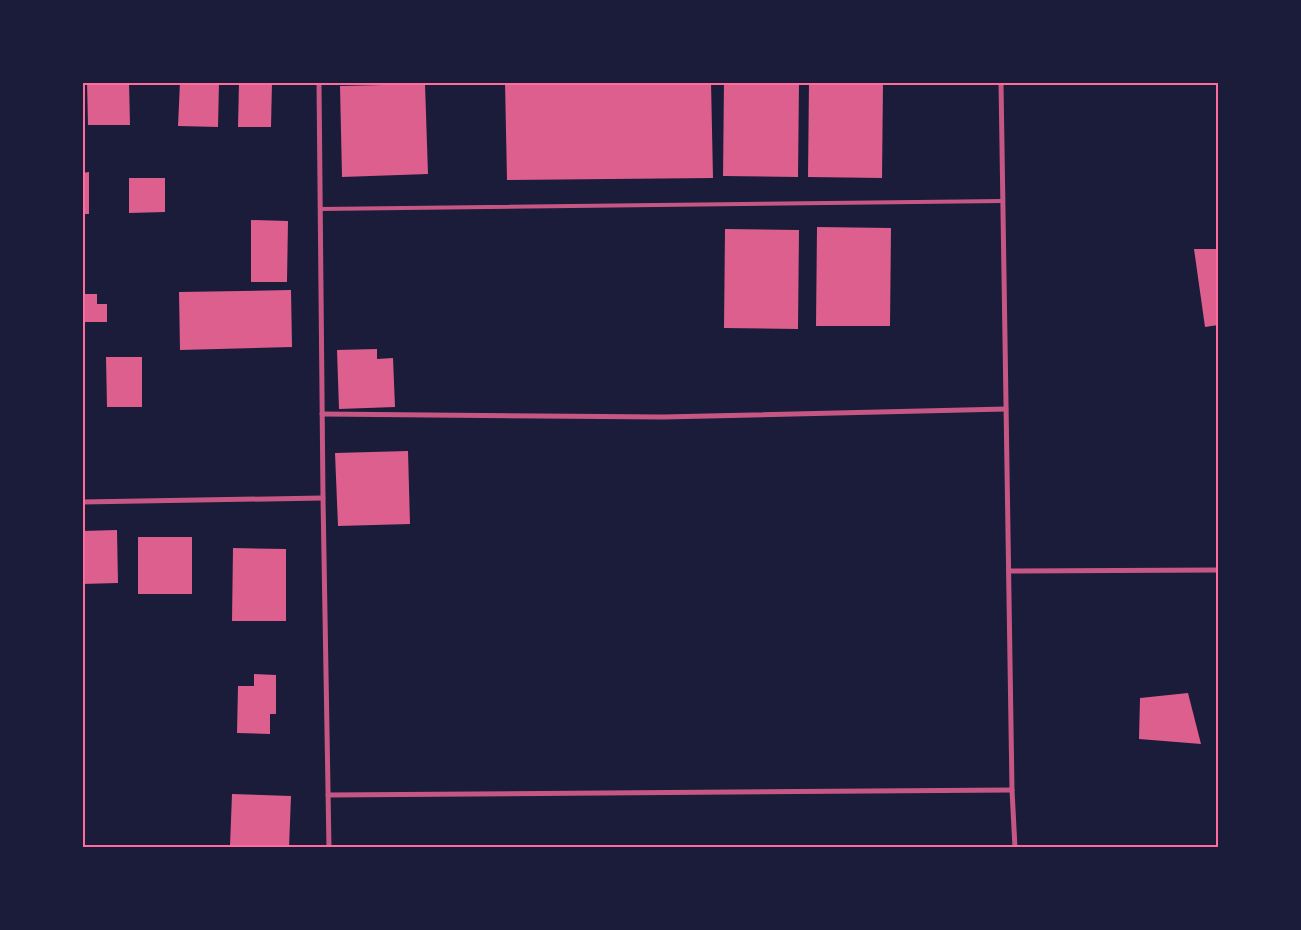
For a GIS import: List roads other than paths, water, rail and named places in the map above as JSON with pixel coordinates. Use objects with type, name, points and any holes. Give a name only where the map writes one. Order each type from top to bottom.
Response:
[{"type":"street","points":[[319,82],[328,848]]},
{"type":"street","points":[[1001,82],[1012,790],[1015,848]]},
{"type":"street","points":[[322,414],[663,418],[1006,409]]},
{"type":"street","points":[[82,502],[323,498]]},
{"type":"street","points":[[1009,571],[1218,570]]},
{"type":"street","points":[[328,795],[1012,790]]},
{"type":"lane","points":[[320,209],[1003,201]]}]
